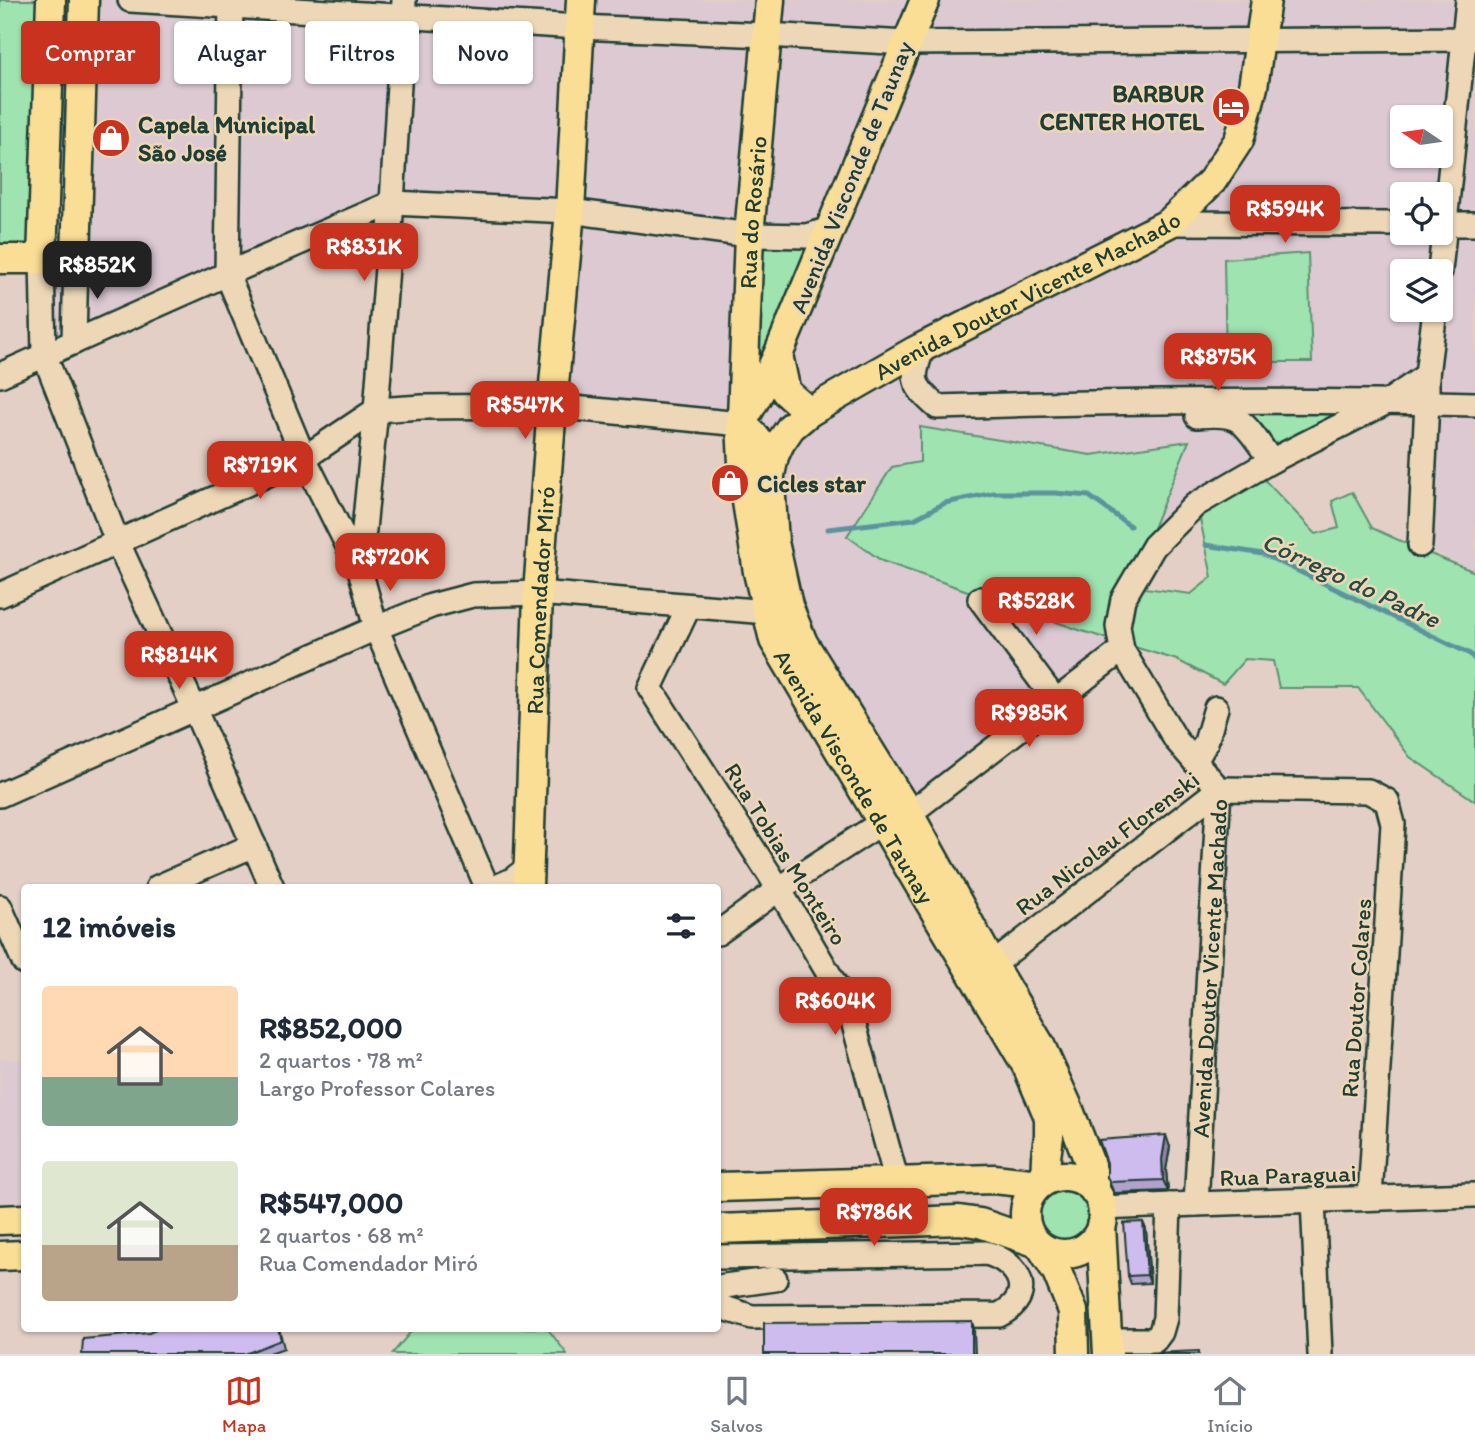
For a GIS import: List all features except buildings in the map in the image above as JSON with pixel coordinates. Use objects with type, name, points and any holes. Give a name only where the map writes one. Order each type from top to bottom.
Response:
[{"type":"main road","points":[[51,0],[51,21]]},
{"type":"main road","points":[[58,21],[64,10],[77,0]]},
{"type":"main road","points":[[0,259],[76,259],[84,0]]},
{"type":"main road","name":"Rua do Rosário","points":[[741,424],[749,235],[770,0]]},
{"type":"main road","name":"Avenida Visconde de Taunay","points":[[925,0],[778,355],[741,424],[744,482],[758,572],[774,640],[1027,1066],[1049,1117],[1043,1182],[1030,1195],[1024,1214],[1025,1224],[1057,1272],[1073,1311],[1074,1354]]},
{"type":"main road","name":"Avenida Doutor Vicente Machado","points":[[769,478],[780,443],[791,427],[809,412],[923,347],[1169,223],[1212,181],[1239,140],[1253,87],[1266,0]]},
{"type":"main road","name":"Rua Comendador Miró","points":[[528,877],[538,593],[570,211],[580,13]]},
{"type":"main road","points":[[41,259],[49,84]]},
{"type":"main road","points":[[48,112],[65,118],[80,137]]},
{"type":"main road","points":[[778,355],[786,392],[809,412]]},
{"type":"main road","points":[[741,424],[768,422],[809,412]]},
{"type":"main road","points":[[741,424],[762,446],[769,478]]},
{"type":"main road","name":"Avenida Visconde de Taunay","points":[[769,478],[774,542],[788,606],[803,643],[909,814],[992,965],[1040,1045],[1088,1159],[1100,1209],[1107,1347]]},
{"type":"main road","points":[[994,1179],[1027,1160],[1049,1136]]},
{"type":"main road","points":[[721,1187],[994,1179],[1043,1182],[1054,1177],[1073,1177],[1082,1180],[1100,1209],[1093,1241],[1080,1251],[1061,1255],[980,1223],[959,1220],[721,1229]]},
{"type":"main road","points":[[0,1220],[21,1219]]},
{"type":"main road","points":[[0,1256],[21,1255]]},
{"type":"street","points":[[130,0],[580,13],[766,35],[907,43],[1470,39]]},
{"type":"street","points":[[1449,182],[1470,39],[1468,0]]},
{"type":"street","points":[[231,3],[227,274],[304,458],[360,570],[376,628],[486,884]]},
{"type":"street","points":[[360,570],[392,203],[403,7]]},
{"type":"street","points":[[0,375],[392,203],[570,211],[749,235],[807,236],[830,229]]},
{"type":"street","points":[[1169,223],[1390,224]]},
{"type":"street","points":[[1453,224],[1475,224]]},
{"type":"street","points":[[41,259],[44,355],[117,541],[271,884]]},
{"type":"street","points":[[74,342],[76,259]]},
{"type":"street","points":[[1420,545],[1427,375],[1434,322]]},
{"type":"street","points":[[923,347],[916,368],[916,382],[920,393],[937,407],[1122,401],[1389,401],[1475,404]]},
{"type":"street","name":"Avenida Doutor Vicente Machado","points":[[1196,1204],[1219,789],[1176,740],[1122,650],[1118,626],[1123,599],[1154,546],[1195,505],[1271,461],[1389,401],[1427,375]]},
{"type":"street","points":[[1122,401],[1196,416],[1222,415],[1237,419],[1271,461]]},
{"type":"street","points":[[0,595],[304,458],[376,410],[552,406],[741,424]]},
{"type":"street","points":[[0,795],[376,628],[431,606],[473,594],[538,593],[767,612]]},
{"type":"street","points":[[980,598],[1056,701]]},
{"type":"street","name":"Rua Tobias Monteiro","points":[[689,606],[650,688],[779,889],[850,1010],[897,1182]]},
{"type":"street","points":[[909,814],[1122,650]]},
{"type":"street","points":[[1195,762],[1206,742],[1216,708]]},
{"type":"street","name":"Rua Nicolau Florenski","points":[[992,965],[1219,789],[1368,791],[1387,801]]},
{"type":"street","name":"Rua Doutor Colares","points":[[1370,1198],[1393,824],[1387,801]]},
{"type":"street","points":[[721,931],[779,889],[881,823]]},
{"type":"street","points":[[165,884],[254,845]]},
{"type":"street","name":"Rua Comendador Miró","points":[[503,884],[528,877]]},
{"type":"street","points":[[0,907],[21,949]]},
{"type":"street","name":"Rua Paraguai","points":[[1100,1209],[1475,1195]]},
{"type":"street","points":[[1313,1200],[1320,1354]]},
{"type":"street","points":[[1107,1347],[1154,1340],[1161,1332],[1165,1318],[1168,1205]]},
{"type":"street","points":[[721,1258],[986,1253],[1008,1264],[1020,1279],[1021,1286],[1017,1300],[999,1315],[752,1317],[721,1307]]},
{"type":"street","points":[[721,1287],[775,1279]]},
{"type":"shaded area","points":[[67,0],[1475,0],[1475,570],[1422,546],[1419,397],[1386,392],[1153,544],[1120,650],[908,812],[775,639],[741,424],[554,401],[569,212],[392,206],[54,356],[64,84],[160,84],[160,21],[66,21]]},
{"type":"shaded area","points":[[0,1059],[21,1060],[21,1218],[0,1219]]},
{"type":"green space","points":[[0,0],[59,0],[58,21],[21,21],[21,84],[55,84],[46,255],[0,255]]},
{"type":"green space","points":[[758,244],[812,249],[755,384]]},
{"type":"green space","points":[[1308,253],[1312,362],[1226,362],[1224,259]]},
{"type":"green space","points":[[1360,402],[1280,450],[1189,404]]},
{"type":"green space","points":[[920,427],[1091,455],[1189,441],[1129,586],[1191,594],[1212,577],[1198,509],[1259,474],[1316,534],[1339,528],[1332,501],[1352,492],[1372,528],[1475,572],[1475,801],[1410,757],[1358,688],[1279,688],[1273,661],[1245,659],[1223,684],[1177,660],[1082,631],[882,561],[847,536],[892,467],[920,462]]},
{"type":"green space","points":[[1058,1185],[1070,1185],[1089,1198],[1094,1215],[1092,1227],[1081,1240],[1070,1245],[1058,1245],[1039,1232],[1034,1221],[1034,1209],[1047,1190]]},
{"type":"green space","points":[[411,1332],[550,1332],[567,1354],[392,1354]]},
{"type":"waterway","name":"Córrego do Padre","points":[[828,529],[914,519],[945,503],[994,493],[1089,496],[1130,526]]},
{"type":"waterway","name":"Córrego do Padre","points":[[1206,545],[1263,554],[1470,654],[1475,660]]},
{"type":"place","name":"BARBUR CENTER HOTEL","points":[[1231,107]]},
{"type":"place","name":"Capela Municipal São José","points":[[111,138]]},
{"type":"place","name":"Cicles star","points":[[730,483]]}]
